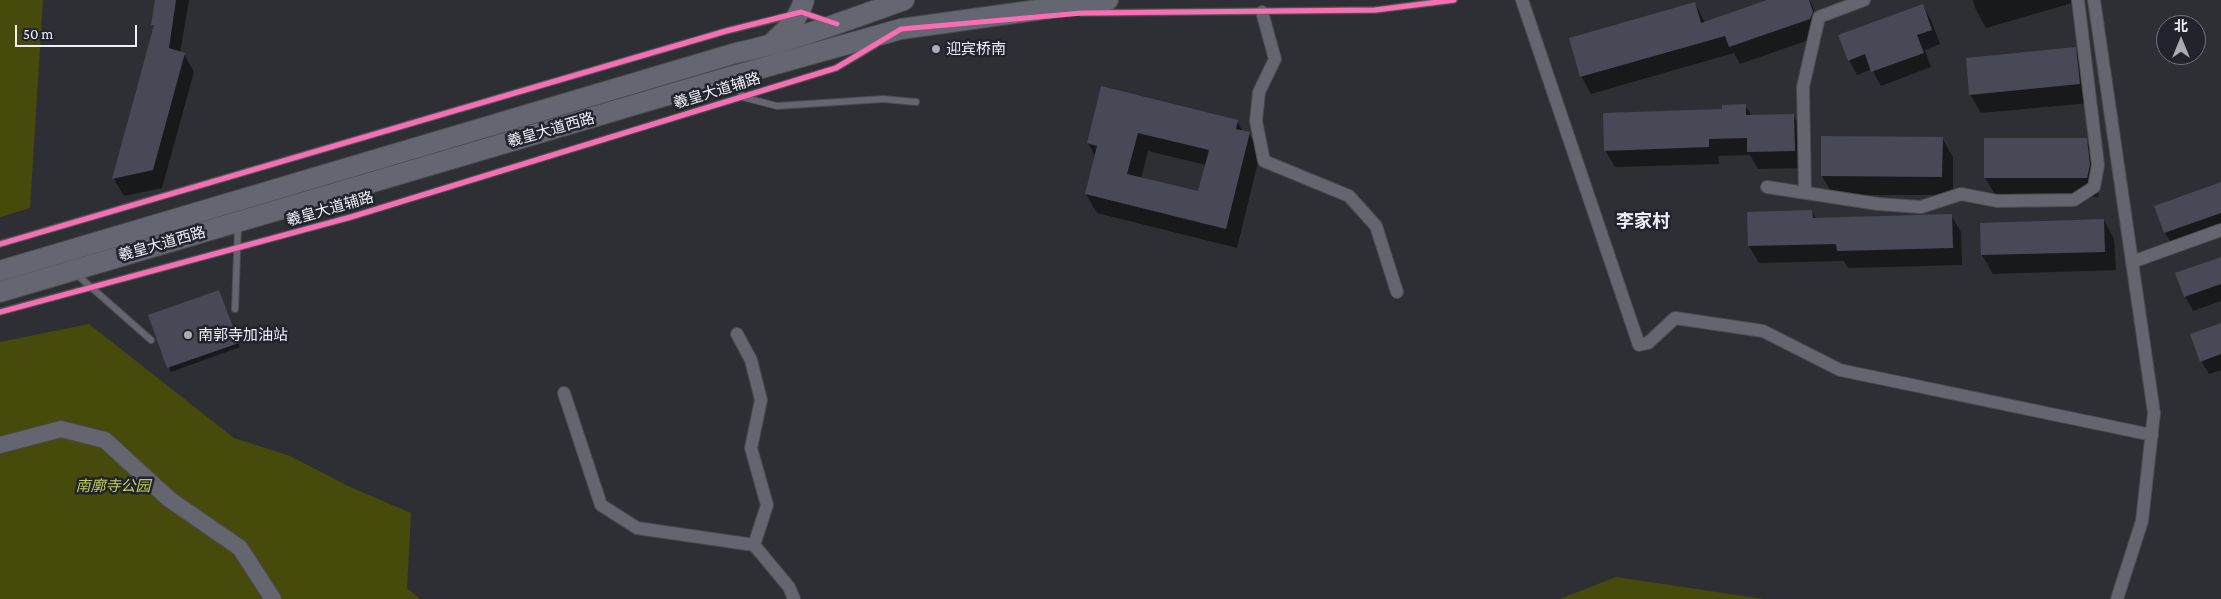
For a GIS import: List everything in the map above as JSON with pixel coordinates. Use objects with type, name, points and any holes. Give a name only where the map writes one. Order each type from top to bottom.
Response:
[{"type":"main road","name":"羲皇大道西路","points":[[0,271],[736,53],[769,46],[904,0]]},
{"type":"main road","points":[[900,29],[910,0]]},
{"type":"main road","name":"羲皇大道西路","points":[[0,292],[900,29],[1108,0]]},
{"type":"main road","points":[[769,46],[790,27],[802,6]]},
{"type":"street","points":[[1522,0],[1639,345],[1648,343],[1675,318],[1763,331],[1840,370],[2152,435]]},
{"type":"street","points":[[1805,192],[1803,87],[1819,16],[1864,0]]},
{"type":"street","points":[[1766,187],[1878,204],[1921,207],[1961,194],[1997,201],[2074,200],[2094,186],[2098,165],[2078,0]]},
{"type":"street","points":[[2094,0],[2154,413],[2142,522],[2117,599]]},
{"type":"street","points":[[1262,12],[1275,59],[1259,92],[1256,121],[1264,161],[1349,196],[1376,226],[1397,292]]},
{"type":"street","points":[[2132,262],[2221,230]]},
{"type":"street","points":[[737,334],[751,360],[761,400],[751,448],[767,505],[754,545]]},
{"type":"street","points":[[564,393],[601,505],[637,528],[754,545],[788,587],[794,599]]},
{"type":"street","points":[[0,445],[61,429],[105,440],[169,499],[240,548],[273,599]]},
{"type":"lane","name":"羲皇大道辅路","points":[[0,312],[350,217],[836,68],[900,29],[1082,13],[1375,10],[1454,0]]},
{"type":"lane","points":[[0,244],[726,31],[802,6],[837,24]]},
{"type":"lane","points":[[735,76],[742,97],[777,106],[883,99],[916,102]]},
{"type":"lane","points":[[235,310],[238,222]]},
{"type":"lane","points":[[72,270],[151,340]]},
{"type":"green space","points":[[0,0],[43,0],[30,208],[0,217]]},
{"type":"green space","name":"南廓寺公园","points":[[89,324],[234,438],[290,456],[350,487],[411,513],[407,588],[420,599],[0,599],[0,342]]},
{"type":"green space","points":[[1616,577],[1763,599],[1560,599]]},
{"type":"building","points":[[155,0],[176,0],[169,48],[185,53],[153,170],[112,179],[154,25],[151,25]]},
{"type":"building","points":[[1767,0],[1809,0],[1813,12],[1810,19],[1729,47],[1725,36],[1580,77],[1569,38],[1695,2],[1701,23]]},
{"type":"building","points":[[1923,4],[1932,30],[1917,35],[1924,53],[1871,72],[1865,54],[1848,61],[1838,35]]},
{"type":"building","points":[[2076,47],[2080,84],[1969,95],[1966,58]]},
{"type":"building","points":[[1101,86],[1238,120],[1236,129],[1250,132],[1226,229],[1085,194],[1097,146],[1087,143]],"holes":[[[1138,133],[1209,150],[1198,191],[1127,174]]]},
{"type":"building","points":[[1746,104],[1746,115],[1794,114],[1795,151],[1747,152],[1747,138],[1709,139],[1709,147],[1604,151],[1603,113],[1722,109],[1722,105]]},
{"type":"building","points":[[1821,136],[1943,137],[1942,177],[1821,176]]},
{"type":"building","points":[[1984,138],[2087,138],[2090,165],[2087,178],[1984,178]]},
{"type":"building","points":[[2221,182],[2221,213],[2164,233],[2154,206]]},
{"type":"building","points":[[1812,210],[1813,218],[1952,214],[1953,248],[1837,251],[1836,244],[1748,246],[1747,212]]},
{"type":"building","points":[[2104,219],[2105,252],[1981,255],[1980,223]]},
{"type":"building","points":[[2221,257],[2221,284],[2184,297],[2175,273]]},
{"type":"building","points":[[219,290],[239,343],[167,368],[148,315]]},
{"type":"building","points":[[2221,323],[2221,354],[2200,362],[2190,334]]},
{"type":"cycle path","points":[[0,312],[351,217],[836,68],[901,29],[1082,13],[1375,10],[1454,0]]},
{"type":"cycle path","points":[[0,244],[726,31],[801,12],[837,24]]},
{"type":"place","name":"迎宾桥南","points":[[936,49]]},
{"type":"place","name":"南郭寺加油站","points":[[188,335]]},
{"type":"district","name":"李家村","points":[[1643,221]]}]
